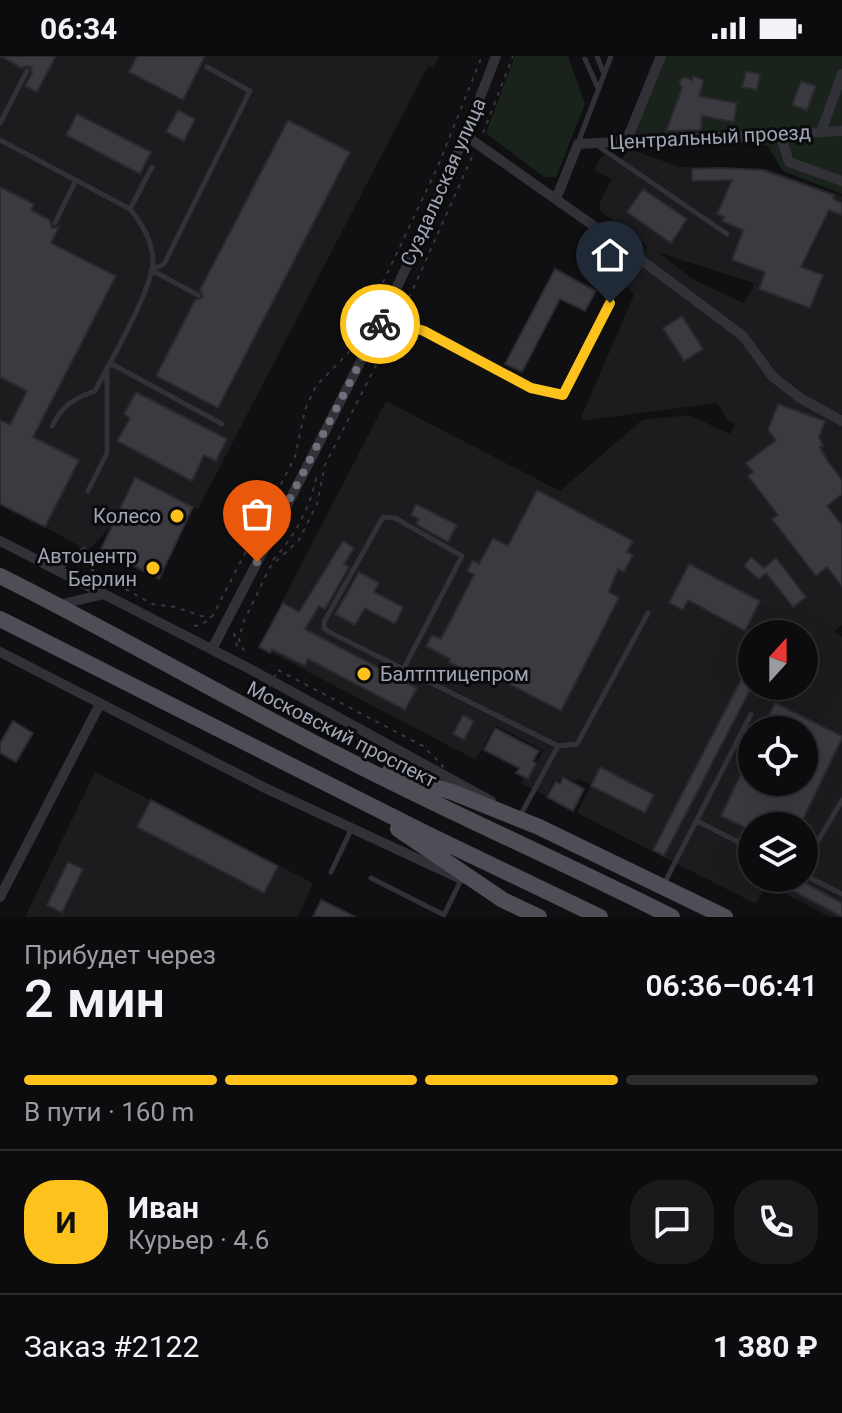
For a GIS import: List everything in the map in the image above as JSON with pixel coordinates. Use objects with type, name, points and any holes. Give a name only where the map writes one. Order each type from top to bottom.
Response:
[{"type":"main road","name":"Московский проспект","points":[[0,576],[338,756],[672,917]]},
{"type":"main road","points":[[3,622],[600,917]]},
{"type":"main road","points":[[338,756],[452,792],[539,827],[725,917]]},
{"type":"main road","points":[[340,790],[503,900],[539,917]]},
{"type":"street","name":"Суздальская улица","points":[[212,649],[383,318],[466,136],[496,56]]},
{"type":"street","points":[[626,142],[661,56]]},
{"type":"street","points":[[821,132],[842,74]]},
{"type":"street","name":"Центральный проезд","points":[[578,144],[842,131]]},
{"type":"street","points":[[780,134],[789,162],[842,181]]},
{"type":"street","points":[[466,136],[743,336],[772,376],[800,398],[842,421]]},
{"type":"street","points":[[556,199],[578,144]]},
{"type":"street","name":"Московский проспект","points":[[0,541],[250,669],[539,827]]},
{"type":"street","points":[[58,605],[104,594]]},
{"type":"street","points":[[0,652],[263,787],[503,900]]},
{"type":"street","points":[[0,897],[100,704]]},
{"type":"lane","points":[[597,56],[604,74]]},
{"type":"lane","points":[[578,144],[611,56]]},
{"type":"lane","points":[[585,59],[599,89]]},
{"type":"lane","points":[[151,270],[164,264],[250,91],[207,67]]},
{"type":"lane","points":[[0,123],[27,71]]},
{"type":"lane","points":[[0,140],[130,209],[145,229],[153,262],[138,307],[95,391],[74,398],[61,408],[52,426]]},
{"type":"lane","points":[[594,143],[727,234]]},
{"type":"lane","points":[[130,209],[152,167]]},
{"type":"lane","points":[[55,223],[76,180]]},
{"type":"lane","points":[[151,270],[198,295]]},
{"type":"lane","points":[[383,318],[424,331],[531,388],[563,395],[610,303]]},
{"type":"lane","points":[[108,366],[222,424]]},
{"type":"lane","points":[[88,491],[107,453],[108,366]]},
{"type":"lane","points":[[404,668],[462,556],[395,518],[383,517],[324,622],[324,628],[558,746],[577,744],[648,613]]},
{"type":"lane","points":[[57,570],[84,549]]},
{"type":"lane","points":[[662,888],[751,714]]},
{"type":"lane","points":[[519,816],[558,746]]},
{"type":"lane","points":[[818,841],[842,800]]},
{"type":"lane","points":[[697,821],[738,842]]},
{"type":"lane","points":[[331,872],[352,827]]},
{"type":"lane","points":[[371,878],[444,916],[462,880]]},
{"type":"lane","points":[[818,882],[842,894]]},
{"type":"path","points":[[184,626],[201,625],[212,617],[295,457],[305,410],[316,386],[351,350],[438,166],[482,56]]},
{"type":"path","points":[[245,652],[239,640],[243,623],[270,567],[299,540],[317,504],[325,465],[398,322],[478,145],[513,56]]},
{"type":"path","points":[[72,559],[152,604],[212,617]]},
{"type":"path","points":[[278,670],[423,746],[443,766]]},
{"type":"shaded area","points":[[0,56],[439,56],[434,68],[428,66],[198,509],[136,477],[112,525],[88,551],[45,527],[79,460],[0,420]]},
{"type":"shaded area","points":[[515,56],[568,56],[585,104],[556,177],[544,177],[486,133]]},
{"type":"shaded area","points":[[662,56],[842,56],[842,194],[783,171],[767,145],[633,137]]},
{"type":"shaded area","points":[[627,148],[679,167],[766,169],[842,196],[842,625],[834,632],[842,637],[842,917],[830,917],[782,892],[818,892],[818,812],[738,812],[738,892],[763,892],[756,904],[577,813],[591,785],[578,778],[576,782],[563,775],[559,781],[555,779],[546,796],[521,783],[526,772],[531,774],[543,750],[495,725],[476,760],[259,646],[386,401],[560,491],[642,420],[689,415],[730,434],[735,425],[717,403],[587,420],[581,418],[634,295],[624,283],[647,246],[599,210],[612,179],[594,170],[606,154],[621,161]],"holes":[[[657,252],[754,283],[752,290],[744,303],[694,280]]]},
{"type":"shaded area","points":[[95,772],[313,883],[298,917],[25,917]]},
{"type":"building","points":[[0,56],[56,56],[37,92],[25,86],[32,73],[31,67],[22,68]]},
{"type":"building","points":[[137,56],[205,56],[183,100],[129,72]]},
{"type":"building","points":[[746,71],[760,74],[757,90],[742,87]]},
{"type":"building","points":[[693,76],[704,80],[699,96],[737,103],[734,122],[702,116],[701,130],[666,131],[682,88],[679,82],[684,77],[692,80]]},
{"type":"building","points":[[801,81],[816,86],[807,110],[792,105]]},
{"type":"building","points":[[178,110],[195,119],[184,141],[166,132]]},
{"type":"building","points":[[77,114],[151,152],[140,174],[66,135]]},
{"type":"building","points":[[288,120],[350,152],[218,408],[156,376],[195,300],[203,297],[200,290]]},
{"type":"building","points":[[692,169],[763,170],[834,195],[833,199],[842,203],[842,215],[829,210],[801,267],[823,275],[810,308],[759,289],[765,272],[732,260],[743,230],[722,221],[724,217],[717,214],[732,180],[692,181]]},
{"type":"building","points":[[0,187],[34,204],[31,210],[50,220],[52,228],[59,227],[51,243],[116,276],[33,437],[79,460],[45,527],[0,504],[0,420],[10,425],[27,391],[0,377]]},
{"type":"building","points":[[643,189],[687,219],[671,243],[627,212]]},
{"type":"building","points":[[555,269],[596,291],[585,311],[560,299],[522,372],[505,364]]},
{"type":"building","points":[[682,316],[703,349],[684,361],[663,328]]},
{"type":"building","points":[[136,392],[227,439],[216,461],[204,455],[192,481],[117,441],[130,418],[124,414]]},
{"type":"building","points":[[778,404],[825,421],[819,437],[823,446],[820,447],[842,480],[842,494],[827,506],[842,525],[842,586],[827,567],[816,576],[772,519],[778,515],[748,476],[753,472],[746,463],[776,440],[768,430]]},
{"type":"building","points":[[135,477],[193,507],[159,579],[101,549]]},
{"type":"building","points":[[537,490],[633,541],[627,552],[633,555],[624,572],[618,569],[609,592],[619,598],[561,711],[486,672],[482,679],[426,646],[432,635],[441,639],[474,575],[467,571],[473,560],[479,564],[493,538],[508,546]]},
{"type":"building","points":[[416,504],[457,525],[448,542],[416,524],[419,519],[411,515]]},
{"type":"building","points":[[343,541],[354,548],[344,564],[349,567],[325,609],[319,606],[305,629],[417,688],[405,710],[308,659],[305,666],[272,649],[270,653],[259,647],[283,603],[299,612]]},
{"type":"building","points":[[751,557],[764,568],[776,558],[806,597],[793,607],[766,573],[759,579],[744,566]]},
{"type":"building","points":[[689,564],[760,601],[750,620],[738,620],[738,627],[688,600],[683,610],[669,603]]},
{"type":"building","points":[[359,572],[379,583],[374,592],[403,607],[395,624],[365,608],[355,625],[335,614]]},
{"type":"building","points":[[738,686],[738,700],[745,700],[664,856],[653,850]]},
{"type":"building","points":[[775,703],[801,716],[769,716]]},
{"type":"building","points":[[463,715],[474,721],[464,740],[453,734]]},
{"type":"building","points":[[13,721],[33,733],[16,762],[0,753],[0,743]]},
{"type":"building","points":[[818,724],[842,738],[818,788]]},
{"type":"building","points":[[495,728],[539,751],[528,779],[516,773],[519,768],[484,750]]},
{"type":"building","points":[[600,767],[654,795],[645,813],[591,786]]},
{"type":"building","points":[[563,777],[584,789],[573,811],[547,797],[556,781],[560,784]]},
{"type":"building","points":[[738,780],[738,796],[814,796],[807,812],[738,812],[738,824],[721,816]]},
{"type":"building","points":[[151,800],[278,866],[264,893],[137,827]]},
{"type":"building","points":[[68,862],[83,869],[62,913],[47,905]]},
{"type":"building","points":[[818,890],[842,903],[842,917],[795,892]]},
{"type":"building","points":[[321,900],[356,917],[313,917]]},
{"type":"way so far","points":[[257,562],[380,324]]},
{"type":"place","name":"Колесо","points":[[177,516]]},
{"type":"place","name":"Автоцентр Берлин","points":[[153,568]]},
{"type":"place","name":"Балтптицепром","points":[[364,674]]},
{"type":"route","points":[[380,324],[383,318],[424,331],[531,388],[563,395],[610,303]]}]
